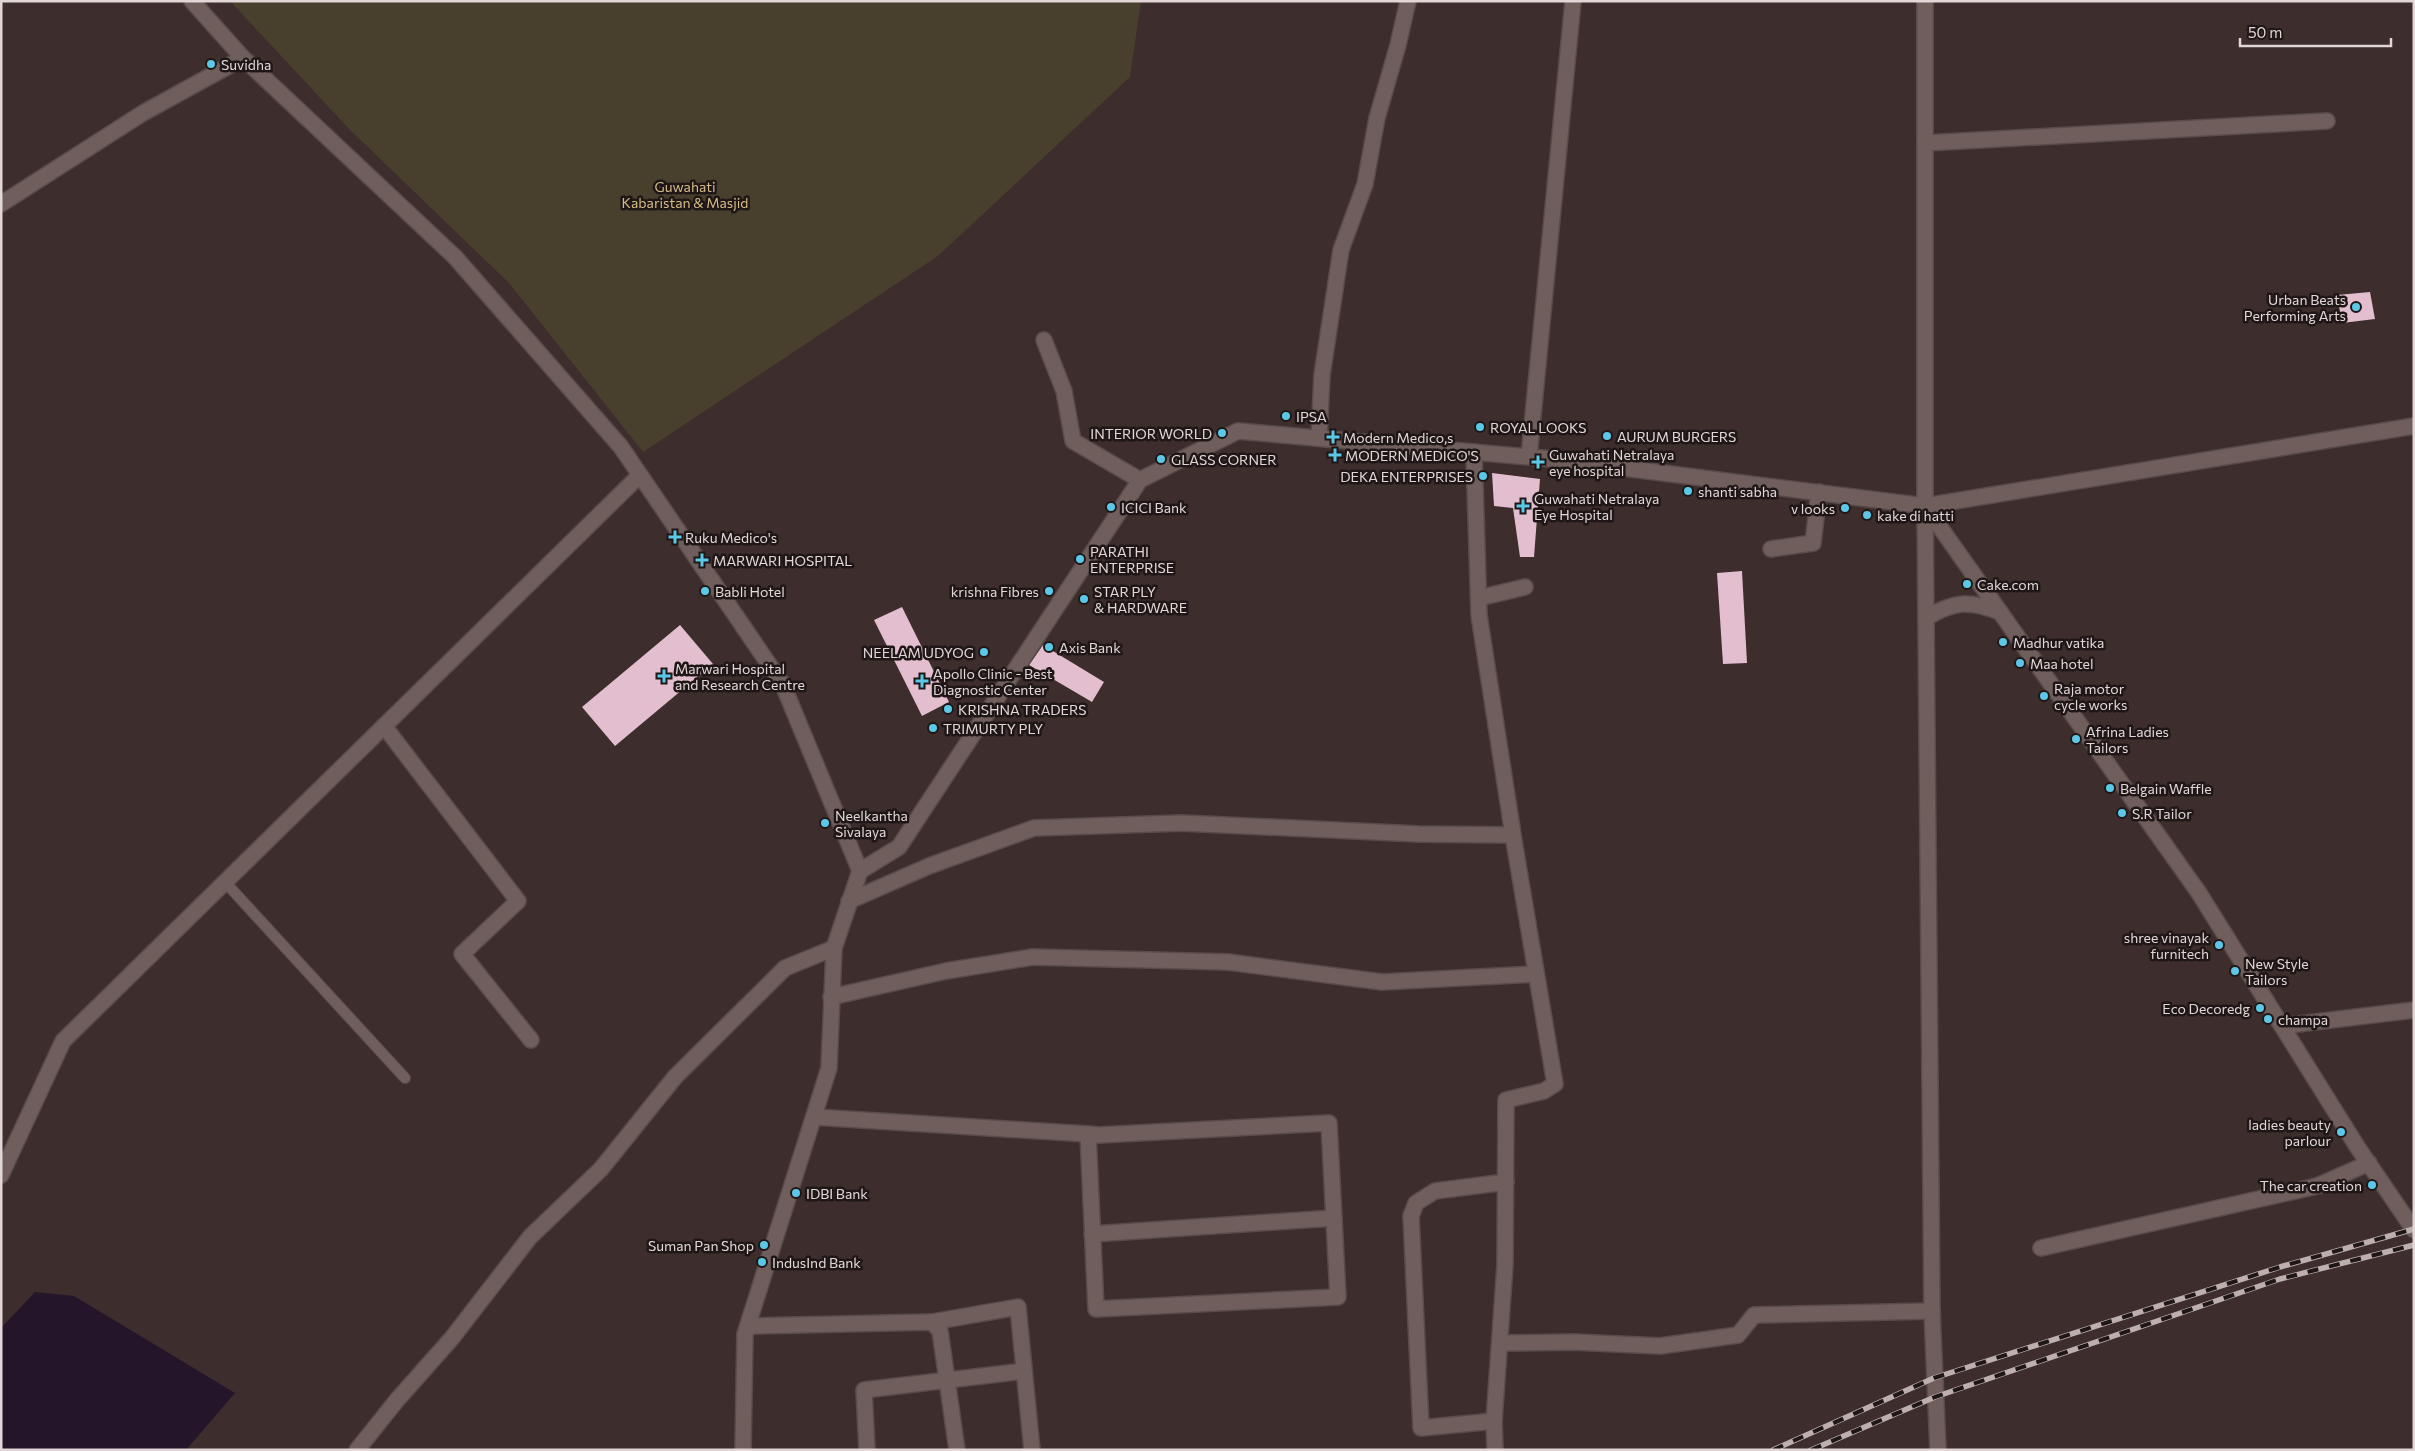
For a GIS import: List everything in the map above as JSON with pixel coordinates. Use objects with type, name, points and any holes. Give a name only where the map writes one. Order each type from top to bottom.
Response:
[{"type":"street","points":[[192,1],[243,58],[455,257],[621,447],[783,685],[860,871]]},
{"type":"street","points":[[1319,438],[1322,375],[1341,250],[1365,184],[1377,118],[1398,45],[1408,1]]},
{"type":"street","points":[[1528,457],[1573,1]]},
{"type":"street","points":[[1925,1],[1925,506],[1932,1311],[1938,1450]]},
{"type":"street","points":[[1,204],[143,113],[243,58]]},
{"type":"street","points":[[1925,143],[2327,121]]},
{"type":"street","points":[[1044,340],[1064,391],[1073,441],[1140,480]]},
{"type":"street","points":[[742,1450],[745,1334],[830,1068],[834,948],[860,871],[899,847],[1140,480],[1238,431],[1528,457],[1925,506],[2414,426]]},
{"type":"street","points":[[1474,452],[1481,625],[1513,835],[1555,1084],[1544,1091],[1506,1100],[1505,1265],[1494,1421],[1495,1450]]},
{"type":"street","points":[[1,1175],[63,1041],[640,475]]},
{"type":"street","points":[[1771,549],[1813,543],[1819,492]]},
{"type":"street","points":[[1925,506],[2199,893],[2369,1163],[2414,1230]]},
{"type":"street","points":[[1479,598],[1525,587]]},
{"type":"street","points":[[1926,618],[1945,607],[1968,603],[2000,612]]},
{"type":"street","points":[[384,726],[518,901],[462,954],[531,1040]]},
{"type":"street","points":[[850,901],[928,866],[1034,828],[1181,823],[1419,834],[1513,835]]},
{"type":"street","points":[[357,1450],[397,1400],[452,1338],[530,1237],[601,1169],[674,1077],[785,968],[834,948]]},
{"type":"street","points":[[831,997],[946,972],[1033,957],[1228,962],[1382,982],[1536,974]]},
{"type":"street","points":[[2282,1026],[2414,1010]]},
{"type":"street","points":[[814,1116],[1088,1134],[1329,1123],[1338,1297],[1096,1309],[1088,1134]]},
{"type":"street","points":[[2041,1248],[2317,1186],[2369,1163]]},
{"type":"street","points":[[1494,1421],[1421,1428],[1411,1216],[1416,1203],[1435,1191],[1506,1182]]},
{"type":"street","points":[[1092,1234],[1334,1218]]},
{"type":"street","points":[[748,1326],[932,1322],[1018,1307],[1032,1450]]},
{"type":"street","points":[[1500,1343],[1574,1342],[1660,1346],[1738,1335],[1754,1315],[1932,1311]]},
{"type":"street","points":[[932,1322],[940,1331],[957,1450]]},
{"type":"street","points":[[867,1450],[864,1390],[1024,1371]]},
{"type":"lane","points":[[225,882],[404,1078]]},
{"type":"green space","name":"Guwahati Kabaristan & Masjid","points":[[230,1],[1141,1],[1130,77],[938,256],[643,452],[509,283],[349,129]]},
{"type":"shaded area","points":[[35,1292],[74,1296],[235,1393],[186,1450],[1,1450],[1,1328]]},
{"type":"building","name":"Urban Beats Performing Arts","points":[[2370,292],[2375,319],[2342,323],[2337,295]]},
{"type":"building","points":[[1492,473],[1540,479],[1534,557],[1520,557],[1513,508],[1494,506]]},
{"type":"building","points":[[1742,571],[1747,663],[1723,664],[1717,573]]},
{"type":"building","points":[[902,607],[949,702],[922,716],[874,620]]},
{"type":"building","points":[[680,625],[713,664],[615,746],[582,707]]},
{"type":"building","points":[[1043,645],[1104,682],[1092,702],[1029,665]]},
{"type":"railway","points":[[1773,1450],[1934,1378],[2280,1267],[2414,1229]]},
{"type":"railway","points":[[1811,1450],[1935,1397],[2280,1279],[2414,1245]]},
{"type":"place","name":"Suvidha","points":[[211,64]]},
{"type":"place","name":"Urban Beats Performing Arts","points":[[2356,307]]},
{"type":"place","name":"IPSA","points":[[1286,416]]},
{"type":"place","name":"ROYAL LOOKS","points":[[1480,427]]},
{"type":"place","name":"INTERIOR WORLD","points":[[1222,433]]},
{"type":"place","name":"AURUM BURGERS","points":[[1607,436]]},
{"type":"place","name":"Modern Medico,s","points":[[1333,437]]},
{"type":"place","name":"MODERN MEDICO'S","points":[[1335,455]]},
{"type":"place","name":"GLASS CORNER","points":[[1161,459]]},
{"type":"place","name":"Guwahati Netralaya eye hospital","points":[[1538,462]]},
{"type":"place","name":"DEKA ENTERPRISES","points":[[1483,476]]},
{"type":"place","name":"shanti sabha","points":[[1688,491]]},
{"type":"place","name":"Guwahati Netralaya Eye Hospital","points":[[1523,506]]},
{"type":"place","name":"ICICI Bank","points":[[1111,507]]},
{"type":"place","name":"v looks","points":[[1845,508]]},
{"type":"place","name":"kake di hatti","points":[[1867,515]]},
{"type":"place","name":"Ruku Medico's","points":[[675,537]]},
{"type":"place","name":"PARATHI ENTERPRISE","points":[[1080,559]]},
{"type":"place","name":"MARWARI HOSPITAL","points":[[702,560]]},
{"type":"place","name":"Cake.com","points":[[1967,584]]},
{"type":"place","name":"Babli Hotel","points":[[705,591]]},
{"type":"place","name":"krishna Fibres","points":[[1049,591]]},
{"type":"place","name":"STAR PLY & HARDWARE","points":[[1084,599]]},
{"type":"place","name":"Madhur vatika","points":[[2003,642]]},
{"type":"place","name":"Axis Bank","points":[[1049,647]]},
{"type":"place","name":"NEELAM UDYOG","points":[[984,652]]},
{"type":"place","name":"Maa hotel","points":[[2020,663]]},
{"type":"place","name":"Marwari Hospital and Research Centre","points":[[664,676]]},
{"type":"place","name":"Apollo Clinic - Best Diagnostic Center","points":[[922,681]]},
{"type":"place","name":"Raja motor cycle works","points":[[2044,696]]},
{"type":"place","name":"KRISHNA TRADERS","points":[[948,709]]},
{"type":"place","name":"TRIMURTY PLY","points":[[933,728]]},
{"type":"place","name":"Afrina Ladies Tailors","points":[[2076,739]]},
{"type":"place","name":"Belgain Waffle","points":[[2110,788]]},
{"type":"place","name":"S.R Tailor","points":[[2122,813]]},
{"type":"place","name":"Neelkantha Sivalaya","points":[[825,823]]},
{"type":"place","name":"shree vinayak furnitech","points":[[2219,945]]},
{"type":"place","name":"New Style Tailors","points":[[2235,971]]},
{"type":"place","name":"Eco Decoredg","points":[[2260,1008]]},
{"type":"place","name":"champa","points":[[2268,1019]]},
{"type":"place","name":"ladies beauty parlour","points":[[2341,1132]]},
{"type":"place","name":"The car creation","points":[[2372,1185]]},
{"type":"place","name":"IDBI Bank","points":[[796,1193]]},
{"type":"place","name":"Suman Pan Shop","points":[[764,1245]]},
{"type":"place","name":"IndusInd Bank","points":[[762,1262]]}]
